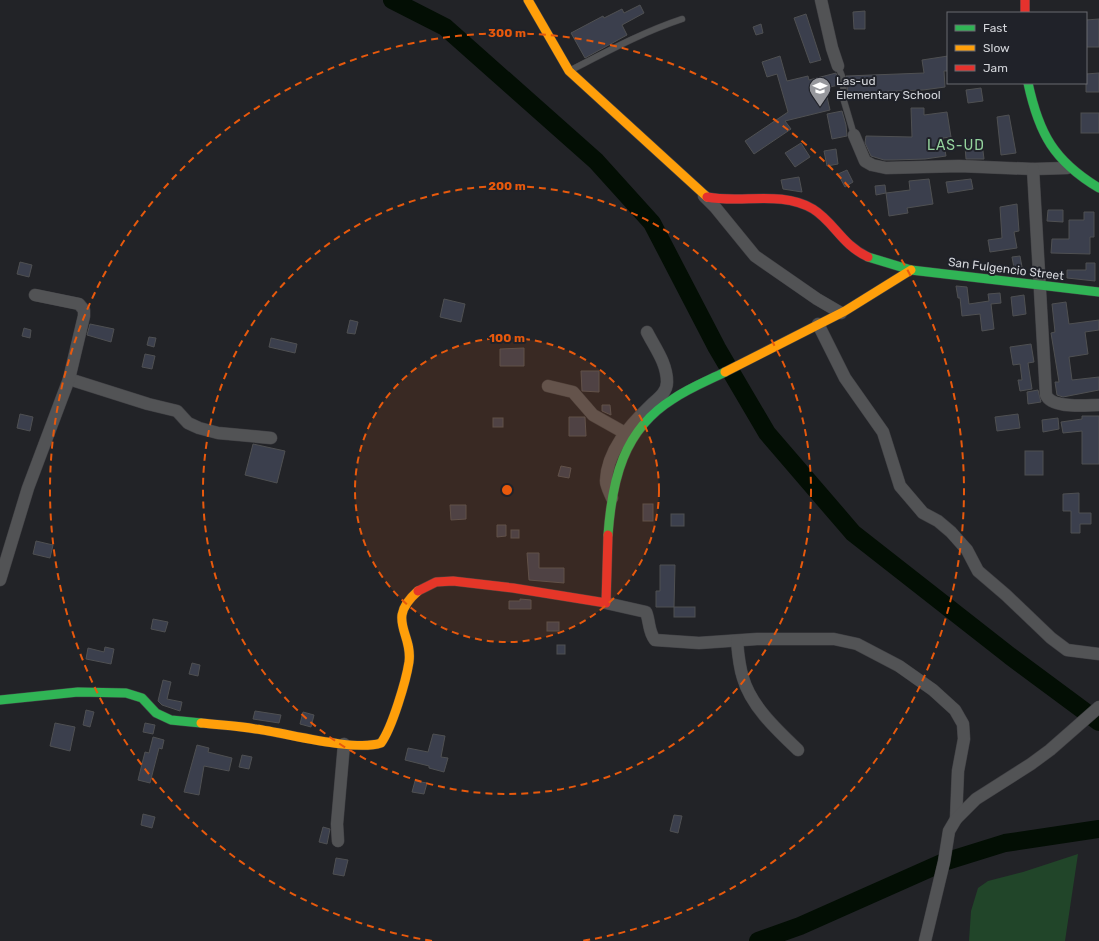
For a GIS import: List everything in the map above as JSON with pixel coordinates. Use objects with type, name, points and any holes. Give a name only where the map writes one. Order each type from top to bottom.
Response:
[{"type":"main road","points":[[528,0],[569,72],[593,92],[704,196]]},
{"type":"main road","points":[[1025,0],[1025,12]]},
{"type":"main road","points":[[1028,84],[1034,110],[1041,131],[1050,148],[1067,168],[1099,188]]},
{"type":"main road","name":"San Fulgencio Street","points":[[704,196],[719,200],[762,197],[792,200],[808,206],[827,220],[842,239],[864,256],[887,265],[911,270],[1041,284],[1099,292]]},
{"type":"main road","points":[[0,700],[78,692],[126,693],[142,698],[156,713],[171,720],[256,729],[344,744],[372,746],[381,743],[387,735],[406,677],[409,662],[410,652],[403,629],[404,610],[409,601],[423,587],[436,582],[463,582],[517,588],[606,603],[608,529],[618,470],[628,448],[644,424],[654,413],[668,401],[841,313],[888,286],[911,270]]},
{"type":"street","points":[[821,0],[832,48],[838,66]]},
{"type":"street","points":[[854,135],[865,161],[872,165],[886,168],[959,166],[1033,169],[1067,168]]},
{"type":"street","points":[[1033,169],[1041,284],[1045,389],[1048,399],[1051,402],[1099,405]]},
{"type":"street","points":[[704,196],[715,207],[755,256],[817,299],[841,313]]},
{"type":"street","points":[[0,580],[28,488],[69,380],[84,310],[79,304],[35,295]]},
{"type":"street","points":[[814,326],[845,378],[883,432],[900,486],[923,513],[938,521],[951,532],[967,550],[978,571],[1015,603],[1051,638],[1067,650],[1099,654]]},
{"type":"street","points":[[612,499],[606,482],[615,449],[625,434],[666,390],[668,383],[663,361],[647,332]]},
{"type":"street","points":[[69,380],[148,404],[177,411],[188,423],[199,428],[218,433],[271,438]]},
{"type":"street","points":[[548,386],[573,392],[593,415],[625,434]]},
{"type":"street","points":[[606,603],[646,612],[649,629],[655,640],[691,642],[803,638],[834,639],[857,644],[899,666],[933,690],[955,710],[963,724],[964,739],[958,771],[956,819]]},
{"type":"street","points":[[737,641],[740,666],[749,693],[770,722],[798,750]]},
{"type":"street","points":[[925,941],[944,862],[949,831],[956,819],[976,799],[1050,750],[1099,707]]},
{"type":"street","points":[[338,841],[337,824],[344,744]]},
{"type":"lane","points":[[569,72],[632,38],[654,28],[682,19]]},
{"type":"lane","points":[[838,66],[843,79],[844,100],[854,135]]},
{"type":"green space","points":[[1078,854],[1065,941],[969,941],[971,911],[978,888],[988,881],[1023,872]]},
{"type":"building","points":[[640,5],[644,13],[622,25],[627,35],[585,58],[571,33],[603,16],[604,18],[622,9],[624,13]]},
{"type":"building","points":[[865,11],[865,29],[854,29],[853,12]]},
{"type":"building","points":[[806,14],[821,60],[810,63],[794,18]]},
{"type":"building","points":[[1099,19],[1099,47],[1087,47],[1087,20]]},
{"type":"building","points":[[761,24],[763,33],[756,35],[753,27]]},
{"type":"building","points":[[780,56],[787,81],[808,76],[809,80],[836,73],[839,85],[825,88],[830,110],[785,121],[791,129],[754,154],[745,141],[788,112],[777,74],[767,77],[762,62]]},
{"type":"building","points":[[947,56],[947,71],[944,71],[945,87],[923,90],[848,93],[846,76],[924,73],[922,60]]},
{"type":"building","points":[[1099,73],[1099,92],[1086,92],[1087,74]]},
{"type":"building","points":[[981,88],[983,101],[968,103],[966,90]]},
{"type":"building","points":[[911,108],[924,108],[924,115],[947,112],[951,137],[943,138],[946,156],[925,159],[884,160],[871,156],[865,143],[866,136],[912,137]]},
{"type":"building","points":[[842,111],[847,136],[832,139],[827,114]]},
{"type":"building","points":[[1081,113],[1099,113],[1099,133],[1081,133]]},
{"type":"building","points":[[1009,115],[1016,153],[1001,155],[997,117]]},
{"type":"building","points":[[801,143],[810,157],[795,167],[785,153]]},
{"type":"building","points":[[982,143],[984,159],[966,159],[965,146]]},
{"type":"building","points":[[836,149],[838,164],[827,166],[824,151]]},
{"type":"building","points":[[847,170],[853,182],[845,187],[838,174]]},
{"type":"building","points":[[799,177],[802,192],[783,189],[781,180]]},
{"type":"building","points":[[929,179],[933,204],[907,208],[908,213],[889,216],[886,193],[910,190],[909,181]]},
{"type":"building","points":[[971,179],[973,189],[948,193],[946,182]]},
{"type":"building","points":[[885,185],[886,193],[876,195],[875,186]]},
{"type":"building","points":[[1017,204],[1019,231],[1014,232],[1017,248],[990,252],[988,240],[1002,238],[1000,207]]},
{"type":"building","points":[[1048,210],[1063,210],[1063,222],[1047,221]]},
{"type":"building","points":[[1084,212],[1094,212],[1094,237],[1090,237],[1090,254],[1051,253],[1052,239],[1069,239],[1069,220],[1084,220]]},
{"type":"building","points":[[1020,256],[1022,267],[1014,268],[1012,257]]},
{"type":"building","points":[[20,262],[32,265],[29,277],[17,274]]},
{"type":"building","points":[[1086,263],[1095,263],[1095,281],[1067,278],[1067,270],[1086,270]]},
{"type":"building","points":[[956,286],[967,287],[969,304],[989,301],[988,294],[1000,293],[1001,303],[991,304],[994,329],[982,331],[980,314],[962,316],[960,298],[958,298]]},
{"type":"building","points":[[1024,295],[1026,314],[1013,316],[1011,297]]},
{"type":"building","points":[[444,299],[465,304],[461,322],[440,317]]},
{"type":"building","points":[[1066,302],[1069,324],[1099,320],[1099,330],[1085,332],[1088,354],[1069,357],[1072,380],[1099,377],[1099,390],[1063,397],[1057,395],[1055,382],[1059,382],[1051,333],[1055,332],[1052,304]]},
{"type":"building","points":[[350,320],[358,322],[355,334],[347,333]]},
{"type":"building","points":[[90,324],[114,329],[111,342],[87,335]]},
{"type":"building","points":[[24,328],[31,330],[30,338],[22,336]]},
{"type":"building","points":[[149,337],[156,338],[154,347],[147,345]]},
{"type":"building","points":[[271,338],[297,344],[295,353],[269,347]]},
{"type":"building","points":[[1031,344],[1034,362],[1028,363],[1032,389],[1020,391],[1018,380],[1022,380],[1020,364],[1013,365],[1010,347]]},
{"type":"building","points":[[524,348],[524,366],[500,366],[500,349]]},
{"type":"building","points":[[145,354],[155,356],[152,369],[142,367]]},
{"type":"building","points":[[581,371],[599,371],[599,392],[582,391]]},
{"type":"building","points":[[1038,390],[1041,402],[1028,404],[1027,392]]},
{"type":"building","points":[[602,405],[610,405],[611,415],[602,411]]},
{"type":"building","points":[[20,414],[33,417],[30,431],[17,428]]},
{"type":"building","points":[[1018,414],[1020,428],[997,431],[995,417]]},
{"type":"building","points":[[1082,416],[1099,416],[1099,464],[1082,464],[1082,431],[1063,433],[1061,422],[1082,419]]},
{"type":"building","points":[[569,417],[585,417],[586,436],[569,436]]},
{"type":"building","points":[[493,418],[503,418],[503,427],[493,427]]},
{"type":"building","points":[[1058,418],[1059,429],[1043,432],[1042,420]]},
{"type":"building","points":[[253,444],[285,451],[277,483],[245,475]]},
{"type":"building","points":[[1025,451],[1043,451],[1043,475],[1025,475]]},
{"type":"building","points":[[561,466],[571,468],[569,478],[558,476]]},
{"type":"building","points":[[1079,493],[1079,513],[1091,513],[1091,524],[1080,524],[1080,533],[1071,533],[1071,511],[1063,511],[1063,494]]},
{"type":"building","points":[[643,504],[653,504],[653,521],[643,521]]},
{"type":"building","points":[[450,505],[466,505],[466,519],[451,520]]},
{"type":"building","points":[[671,514],[684,514],[684,526],[671,526]]},
{"type":"building","points":[[497,525],[506,525],[506,536],[497,537]]},
{"type":"building","points":[[511,530],[519,530],[519,538],[511,538]]},
{"type":"building","points":[[36,541],[53,545],[50,558],[33,554]]},
{"type":"building","points":[[527,553],[539,553],[539,568],[564,568],[564,583],[529,580]]},
{"type":"building","points":[[660,565],[675,565],[674,607],[656,607],[656,591],[660,591]]},
{"type":"building","points":[[520,599],[531,600],[531,609],[509,609],[509,601],[520,601]]},
{"type":"building","points":[[674,607],[695,607],[695,617],[674,617]]},
{"type":"building","points":[[153,619],[168,622],[165,632],[151,629]]},
{"type":"building","points":[[547,622],[559,622],[559,631],[547,631]]},
{"type":"building","points":[[557,645],[565,645],[565,654],[557,654]]},
{"type":"building","points":[[105,647],[114,649],[111,664],[86,659],[88,648],[104,652]]},
{"type":"building","points":[[192,663],[200,665],[198,676],[189,674]]},
{"type":"building","points":[[163,680],[171,682],[167,699],[182,702],[180,711],[162,705],[158,701]]},
{"type":"building","points":[[86,710],[94,712],[90,727],[83,725]]},
{"type":"building","points":[[255,711],[281,715],[279,723],[253,719]]},
{"type":"building","points":[[303,712],[314,715],[311,727],[300,724]]},
{"type":"building","points":[[55,723],[75,727],[70,751],[50,746]]},
{"type":"building","points":[[145,723],[155,725],[153,734],[143,732]]},
{"type":"building","points":[[433,734],[445,736],[441,757],[448,758],[444,772],[429,768],[429,766],[405,760],[408,748],[428,752]]},
{"type":"building","points":[[153,737],[164,740],[162,749],[159,748],[150,783],[138,780],[145,752],[149,753]]},
{"type":"building","points":[[197,745],[209,748],[208,752],[232,758],[229,771],[204,766],[199,795],[184,792]]},
{"type":"building","points":[[242,755],[252,757],[249,769],[239,767]]},
{"type":"building","points":[[415,781],[427,783],[424,794],[412,792]]},
{"type":"building","points":[[143,814],[155,817],[152,828],[141,825]]},
{"type":"building","points":[[674,815],[682,816],[678,833],[670,831]]},
{"type":"building","points":[[323,827],[330,829],[327,844],[319,842]]},
{"type":"building","points":[[336,858],[348,860],[344,876],[333,874]]},
{"type":"waterway","points":[[392,0],[445,27],[596,161],[652,223],[717,348],[767,433],[853,533],[1010,656],[1099,722]]},
{"type":"waterway","points":[[758,941],[800,926],[944,862],[1005,843],[1099,829]]},
{"type":"traffic: fast","points":[[1028,84],[1037,117],[1043,132],[1051,144],[1070,167],[1083,178],[1099,188]]},
{"type":"traffic: fast","points":[[868,257],[911,270],[1099,292]]},
{"type":"traffic: fast","points":[[608,535],[617,476],[623,458],[642,426],[656,411],[679,395],[725,372]]},
{"type":"traffic: fast","points":[[0,700],[78,692],[126,693],[142,698],[156,713],[171,720],[201,723]]},
{"type":"traffic: slow","points":[[528,0],[569,71],[707,197]]},
{"type":"traffic: slow","points":[[725,372],[845,311],[911,270]]},
{"type":"traffic: slow","points":[[201,723],[269,731],[338,744],[369,745],[381,743],[390,727],[398,704],[409,662],[409,652],[402,618],[403,610],[408,601],[418,591]]},
{"type":"traffic: jam","points":[[1025,0],[1025,12]]},
{"type":"traffic: jam","points":[[707,197],[720,199],[761,198],[788,200],[801,203],[820,214],[851,246],[868,257]]},
{"type":"traffic: jam","points":[[418,591],[436,582],[453,581],[513,588],[606,603],[608,535]]},
{"type":"place","name":"Las-ud Elementary School","points":[[820,108]]},
{"type":"district","name":"LAS-UD","points":[[956,145]]}]
